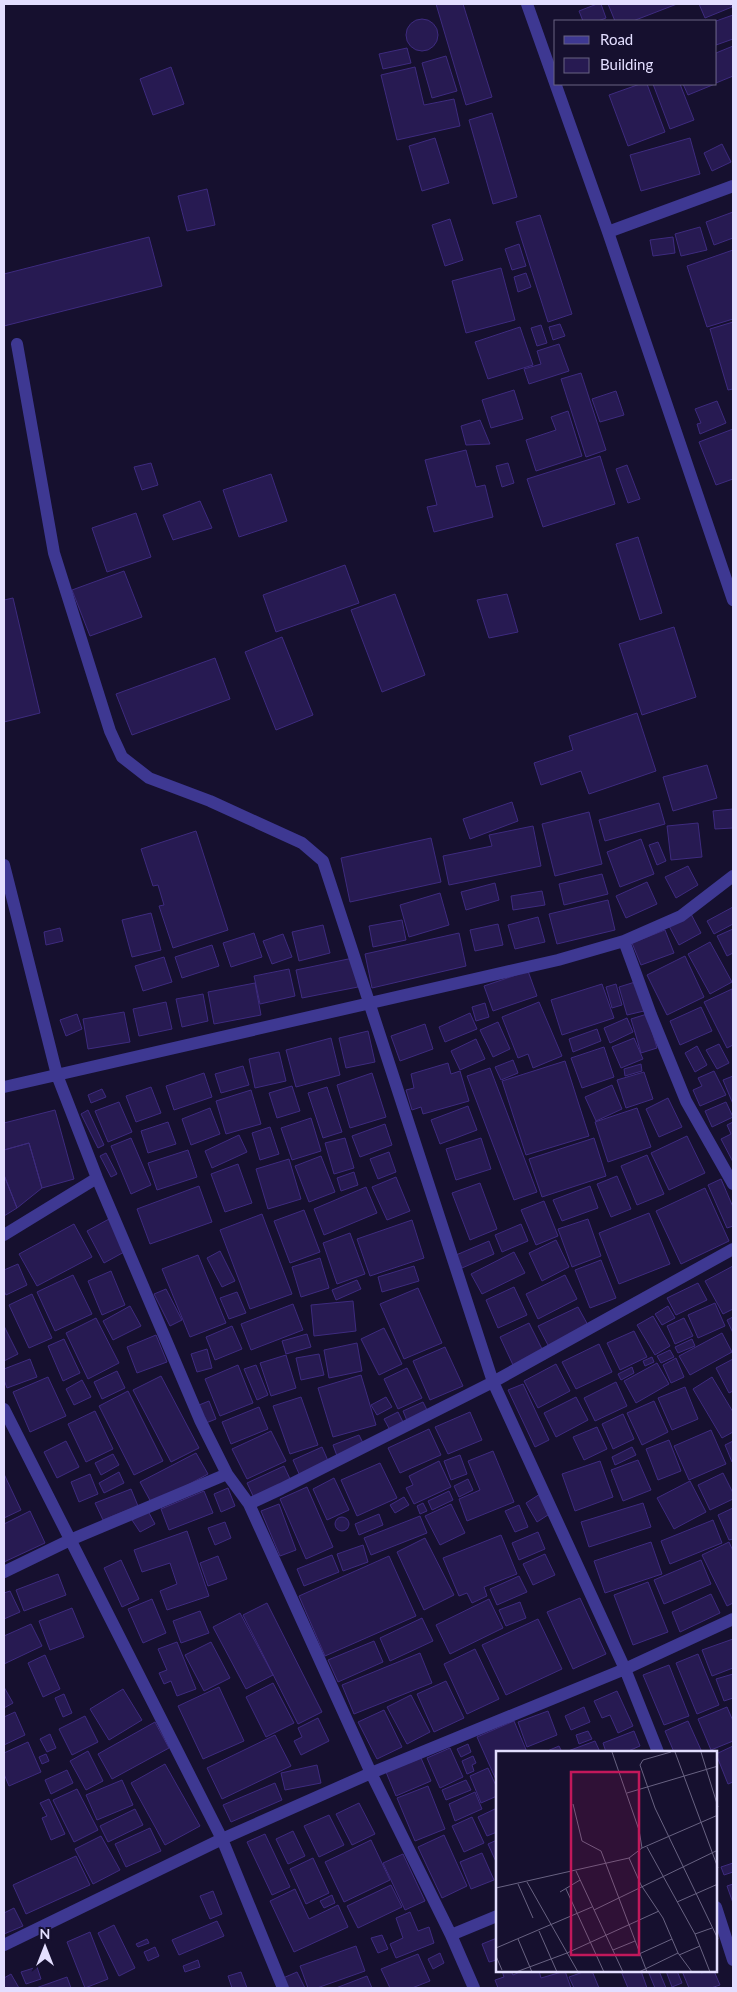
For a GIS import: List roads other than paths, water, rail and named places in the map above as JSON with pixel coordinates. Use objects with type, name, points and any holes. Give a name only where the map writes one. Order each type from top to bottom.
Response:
[{"type":"street","points":[[527,4],[554,80]]},
{"type":"street","points":[[556,85],[608,232],[733,600]]},
{"type":"street","points":[[608,232],[733,186]]},
{"type":"street","points":[[17,344],[54,553],[110,731],[122,756],[149,778],[210,801],[302,843],[323,862],[493,1382],[625,1669],[658,1751]]},
{"type":"street","points":[[4,865],[57,1075],[96,1178],[200,1420],[227,1474],[249,1504],[372,1773],[451,1935],[474,1988]]},
{"type":"street","points":[[4,1087],[558,960],[624,941],[682,916],[733,876]]},
{"type":"street","points":[[624,941],[650,1015],[686,1101],[733,1184]]},
{"type":"street","points":[[4,1235],[96,1178]]},
{"type":"street","points":[[249,1504],[493,1382],[733,1249]]},
{"type":"street","points":[[4,1410],[222,1839],[283,1988]]},
{"type":"street","points":[[4,1572],[70,1540],[227,1474]]},
{"type":"street","points":[[4,1945],[222,1839],[372,1773],[625,1669],[733,1619]]},
{"type":"street","points":[[717,1910],[733,1960]]},
{"type":"street","points":[[451,1935],[496,1916]]}]
